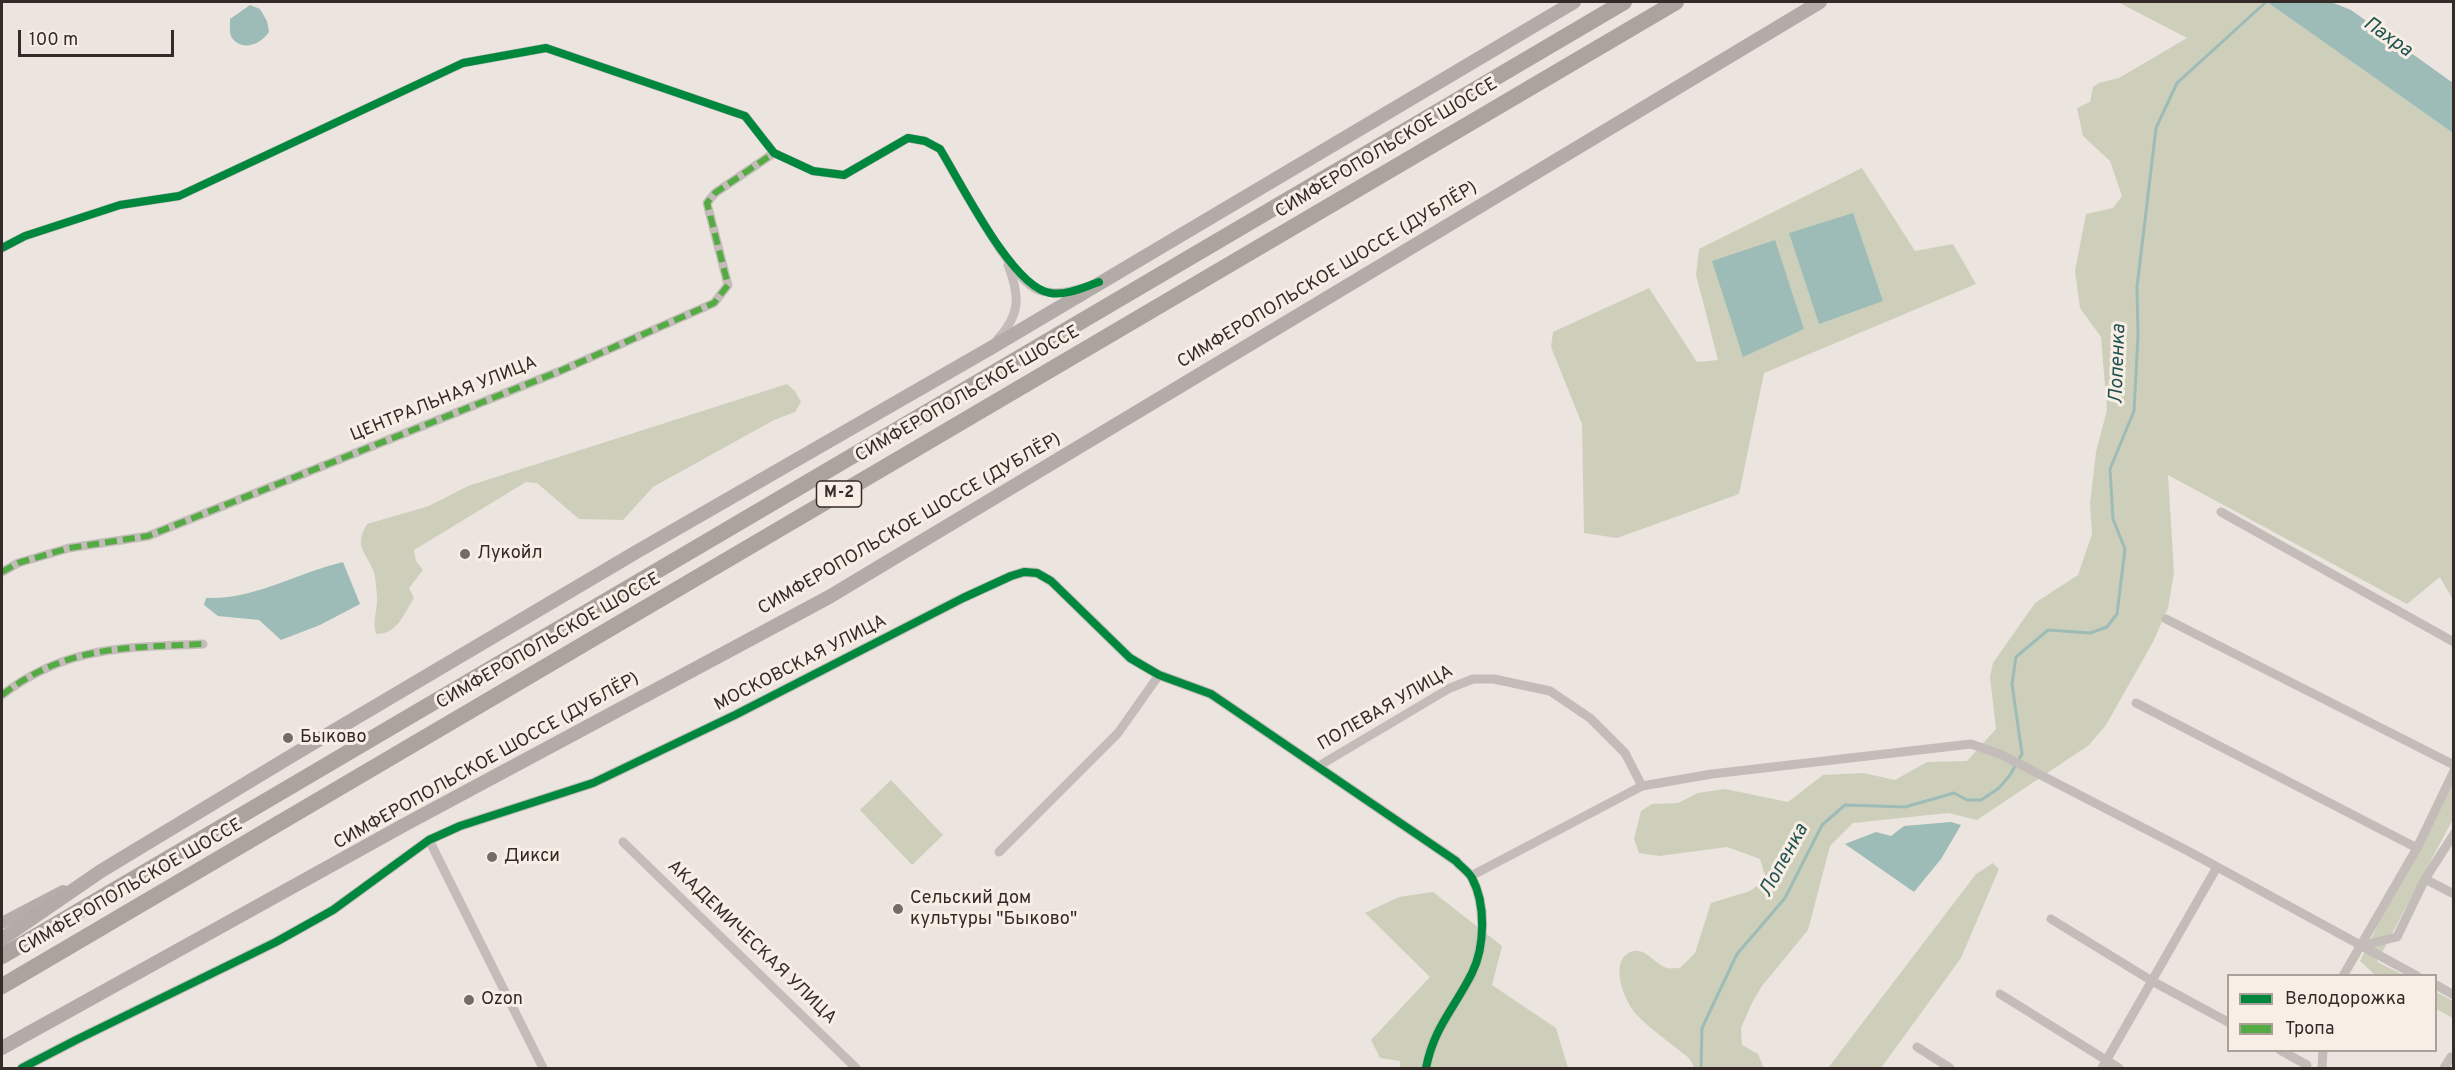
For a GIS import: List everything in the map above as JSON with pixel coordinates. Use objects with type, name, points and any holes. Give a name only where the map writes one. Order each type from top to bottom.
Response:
[{"type":"highway","name":"СИМФЕРОПОЛЬСКОЕ ШОССЕ","points":[[2,956],[1624,2]]},
{"type":"highway","name":"СИМФЕРОПОЛЬСКОЕ ШОССЕ","points":[[2,986],[1676,2]]},
{"type":"main road","points":[[2,923],[101,871],[465,653],[989,349],[1574,2]]},
{"type":"main road","name":"СИМФЕРОПОЛЬСКОЕ ШОССЕ (ДУБЛЁР)","points":[[2,1048],[425,814],[829,597],[1820,2]]},
{"type":"main road","points":[[2,939],[101,871]]},
{"type":"street","points":[[2,248],[26,236],[120,205],[179,196],[463,63],[546,48],[745,116],[774,153],[813,171],[844,175],[908,138],[925,141],[940,149],[1005,257],[1020,276],[1035,288],[1052,294],[1070,292],[1099,282]]},
{"type":"street","name":"ЦЕНТРАЛЬНАЯ УЛИЦА","points":[[2,572],[18,563],[69,548],[148,536],[560,371],[714,303],[728,285],[707,203],[715,193],[774,153]]},
{"type":"street","points":[[989,349],[1008,329],[1016,313],[1017,296],[1005,257]]},
{"type":"street","points":[[2221,512],[2454,642]]},
{"type":"street","name":"МОСКОВСКАЯ УЛИЦА","points":[[22,1068],[294,932],[333,910],[429,840],[460,826],[593,783],[735,715],[963,598],[1024,572],[1037,573],[1051,580],[1130,658],[1159,675],[1211,694],[1456,861],[1471,876]]},
{"type":"street","points":[[2166,619],[2454,765]]},
{"type":"street","points":[[2,695],[23,678],[70,657],[112,649],[203,644]]},
{"type":"street","points":[[999,852],[1118,733],[1159,675]]},
{"type":"street","name":"ПОЛЕВАЯ УЛИЦА","points":[[1317,767],[1450,687],[1473,679],[1494,680],[1550,691],[1590,718],[1625,753],[1642,786]]},
{"type":"street","points":[[2136,703],[2417,848]]},
{"type":"street","points":[[1426,1068],[1430,1047],[1438,1027],[1473,972],[1479,950],[1482,922],[1479,896],[1471,876],[1642,786],[1712,774],[1971,744],[2000,754],[2415,974]]},
{"type":"street","points":[[2344,974],[2417,848],[2454,771]]},
{"type":"street","points":[[2360,946],[2397,937],[2425,879],[2454,834]]},
{"type":"street","points":[[429,840],[543,1068]]},
{"type":"street","name":"АКАДЕМИЧЕСКАЯ УЛИЦА","points":[[623,842],[856,1068]]},
{"type":"street","points":[[2104,1065],[2217,867]]},
{"type":"street","points":[[2425,879],[2454,894]]},
{"type":"street","points":[[2051,919],[2152,981],[2227,1021]]},
{"type":"street","points":[[2437,986],[2454,995]]},
{"type":"street","points":[[2000,994],[2104,1065],[2119,1068]]},
{"type":"street","points":[[1917,1047],[1950,1068]]},
{"type":"street","points":[[2284,1052],[2307,1065]]},
{"type":"street","points":[[2322,1068],[2323,1052]]},
{"type":"street","points":[[2444,1068],[2451,1057]]},
{"type":"green space","points":[[2118,2],[2267,2],[2453,133],[2453,600],[2440,577],[2407,604],[2168,475],[2174,573],[2168,608],[2153,642],[2106,725],[2089,745],[1977,820],[1948,813],[1853,823],[1830,846],[1808,930],[1762,986],[1741,1028],[1742,1045],[1758,1054],[1764,1068],[1693,1068],[1689,1058],[1648,1026],[1631,1008],[1620,980],[1621,962],[1626,955],[1638,951],[1647,954],[1667,968],[1680,968],[1695,953],[1711,903],[1750,891],[1766,879],[1760,859],[1727,847],[1659,856],[1639,853],[1634,839],[1641,811],[1652,804],[1678,803],[1698,793],[1725,789],[1788,802],[1823,775],[1863,773],[1895,780],[1927,762],[1967,761],[1996,729],[1990,677],[1993,663],[2035,603],[2078,575],[2092,534],[2090,504],[2096,452],[2107,410],[2101,337],[2080,308],[2075,271],[2086,214],[2113,208],[2122,196],[2110,161],[2083,136],[2077,108],[2090,102],[2093,87],[2099,83],[2119,78],[2187,38]]},
{"type":"green space","points":[[1862,168],[1915,251],[1953,244],[1976,284],[1764,373],[1739,494],[1617,538],[1584,533],[1582,424],[1551,347],[1553,332],[1649,288],[1697,362],[1718,360],[1696,275],[1699,249]]},
{"type":"green space","points":[[787,384],[795,391],[801,402],[795,412],[774,420],[653,487],[623,520],[579,519],[537,483],[526,482],[414,550],[416,561],[423,570],[409,588],[414,598],[395,627],[390,631],[376,634],[377,601],[374,572],[361,544],[367,524],[429,506],[468,486]]},
{"type":"green space","points":[[2453,773],[2453,819],[2377,962],[2402,974],[2374,974],[2360,961]]},
{"type":"green space","points":[[891,780],[943,835],[912,865],[860,810]]},
{"type":"green space","points":[[1993,863],[1999,869],[1961,958],[1881,1068],[1828,1068],[1976,874]]},
{"type":"green space","points":[[1433,892],[1502,946],[1492,985],[1556,1028],[1568,1068],[1400,1068],[1400,1061],[1380,1058],[1371,1040],[1430,977],[1365,913],[1399,897]]},
{"type":"green space","points":[[2437,993],[2453,1001],[2453,1018],[2437,1010]]},
{"type":"water","name":"Пахра","points":[[2267,2],[2331,2],[2351,10],[2453,83],[2453,133]]},
{"type":"water","points":[[250,5],[260,9],[267,21],[269,32],[257,43],[241,45],[231,36],[230,19]]},
{"type":"water","points":[[1853,213],[1883,301],[1819,324],[1789,233]]},
{"type":"water","points":[[1775,240],[1804,329],[1743,357],[1712,261]]},
{"type":"water","points":[[343,562],[360,604],[320,625],[281,640],[259,620],[218,616],[204,605],[206,598],[241,595]]},
{"type":"water","points":[[1951,822],[1961,825],[1941,859],[1914,892],[1845,844],[1876,832],[1891,836],[1904,826]]},
{"type":"waterway","name":"Лопенка","points":[[1701,1068],[1702,1028],[1737,954],[1785,898],[1822,825],[1845,805],[1905,807],[1954,793],[1967,800],[1981,800],[1999,788],[2010,775],[2022,754],[2012,684],[2016,657],[2048,630],[2090,633],[2107,627],[2117,614],[2125,549],[2113,519],[2110,469],[2134,411],[2138,336],[2137,287],[2156,128],[2177,83],[2266,2]]},
{"type":"marked path","points":[[2,572],[18,563],[69,548],[148,536],[560,371],[714,303],[728,285],[707,203],[715,193],[774,153]]},
{"type":"marked path","points":[[2,695],[50,666],[74,658],[122,649],[203,644]]},
{"type":"cycle path","points":[[2,248],[25,236],[120,205],[179,196],[463,63],[546,48],[745,116],[774,153],[813,171],[844,175],[908,138],[925,141],[940,149],[1004,254],[1035,286],[1056,294],[1099,282]]},
{"type":"cycle path","points":[[22,1068],[276,942],[333,910],[429,840],[460,826],[593,783],[735,715],[963,598],[1024,572],[1037,573],[1051,581],[1130,658],[1159,675],[1211,694],[1456,861],[1469,874],[1477,888],[1482,913],[1479,951],[1472,973],[1434,1041],[1426,1068]]},
{"type":"place","name":"Лукойл","points":[[465,554]]},
{"type":"place","name":"Быково","points":[[288,738]]},
{"type":"place","name":"Дикси","points":[[492,857]]},
{"type":"place","name":"Сельский дом культуры \"Быково\"","points":[[898,909]]},
{"type":"place","name":"Ozon","points":[[469,1000]]}]
